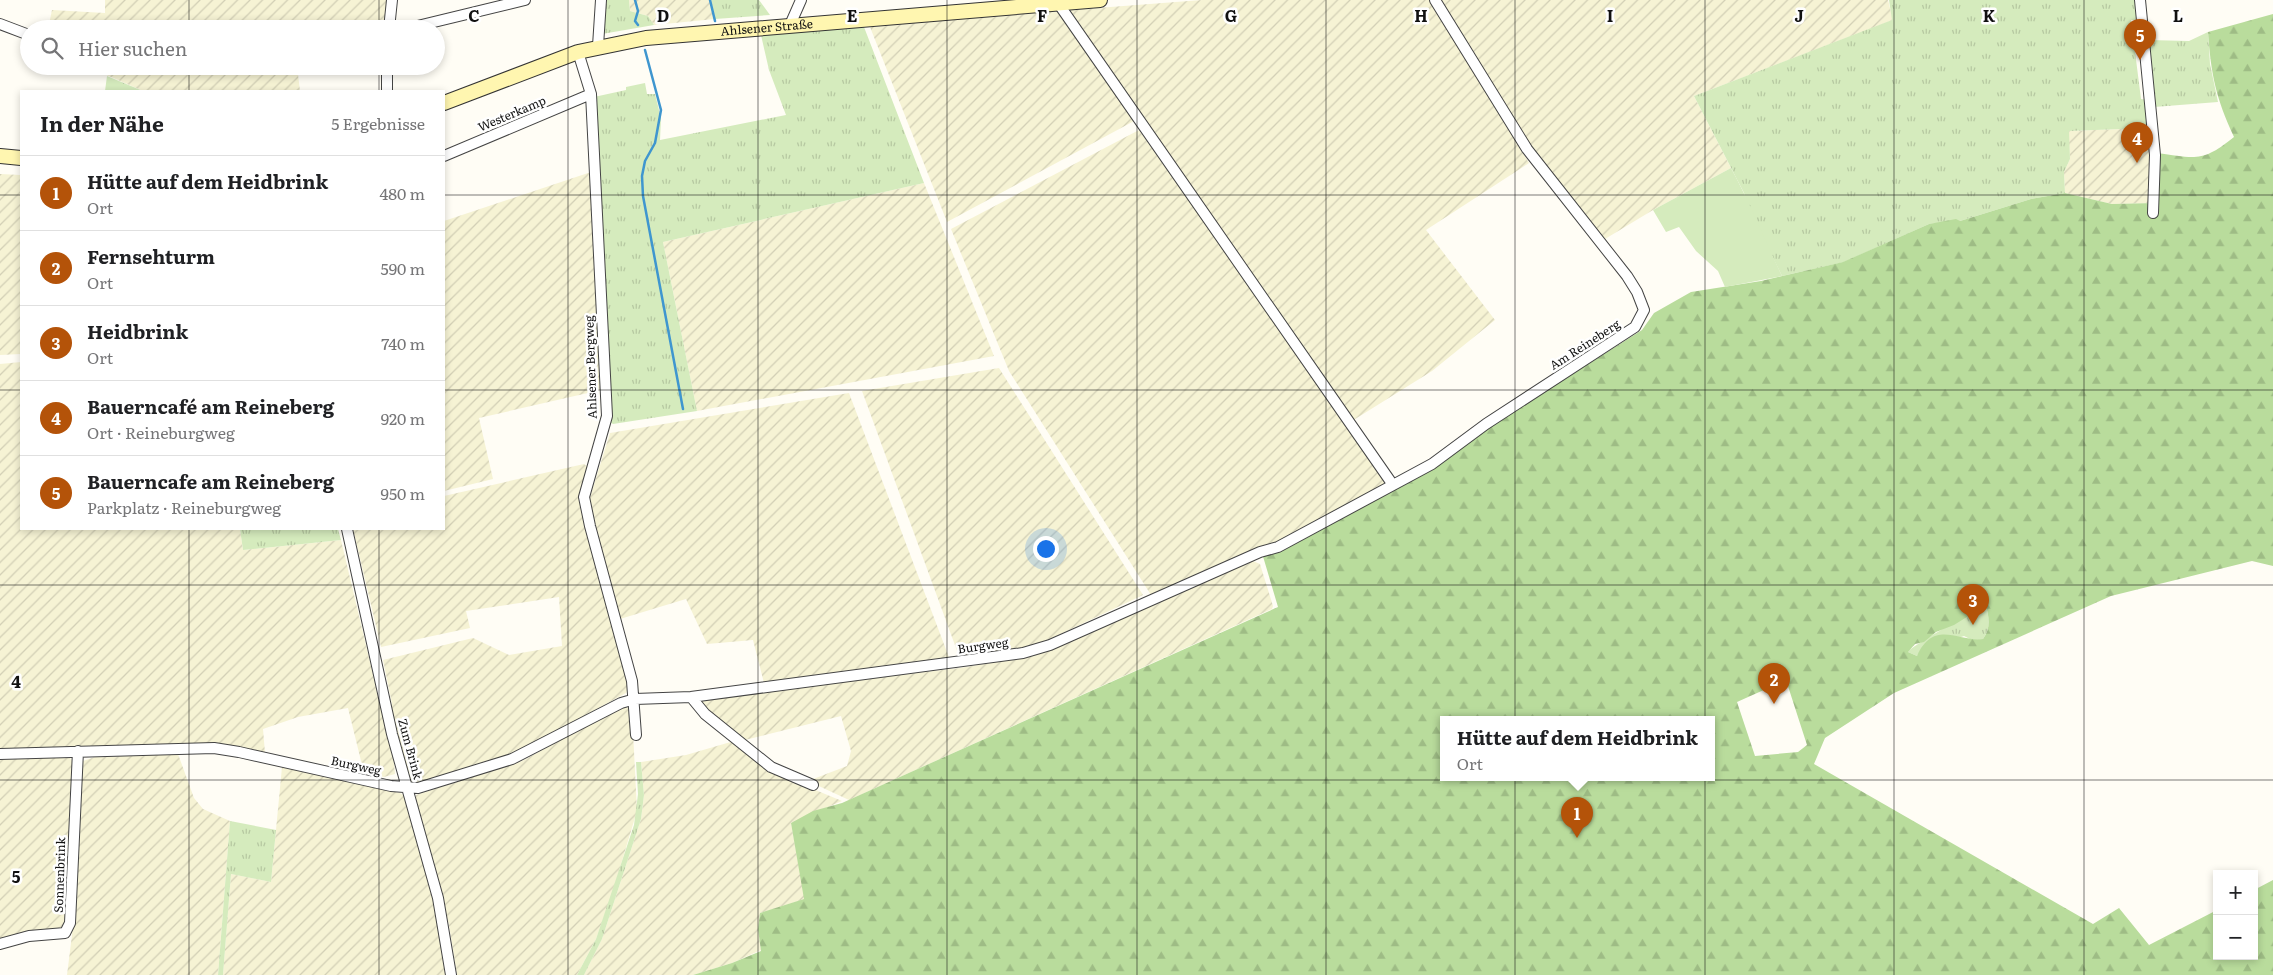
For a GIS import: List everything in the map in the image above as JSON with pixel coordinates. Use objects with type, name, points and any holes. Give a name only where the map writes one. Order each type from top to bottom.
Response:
[{"type":"main road","name":"Ahlsener Straße","points":[[445,103],[578,52],[598,46],[646,38],[1100,0]]},
{"type":"main road","points":[[0,156],[20,158]]},
{"type":"street","points":[[391,20],[392,0]]},
{"type":"street","points":[[443,20],[525,0]]},
{"type":"street","points":[[598,46],[601,0]]},
{"type":"street","points":[[790,26],[801,0]]},
{"type":"street","name":"Am Reineberg","points":[[1260,552],[1278,547],[1432,464],[1486,424],[1635,327],[1644,310],[1637,292],[1627,276],[1528,149],[1435,0]]},
{"type":"street","points":[[2140,0],[2155,155],[2153,213]]},
{"type":"street","points":[[1058,4],[1393,485]]},
{"type":"street","points":[[0,24],[20,32]]},
{"type":"street","name":"Ahlsener Bergweg","points":[[578,52],[591,94],[607,416],[584,497],[590,526],[632,681],[635,699],[636,735]]},
{"type":"street","points":[[387,75],[387,90]]},
{"type":"street","name":"Westerkamp","points":[[445,156],[591,94]]},
{"type":"street","name":"Zum Brink","points":[[347,530],[390,725],[438,898],[451,975]]},
{"type":"street","name":"Burgweg","points":[[0,754],[214,748],[391,786],[429,785],[512,759],[614,707],[635,699],[691,697],[1023,653],[1050,645],[1260,552]]},
{"type":"street","points":[[691,697],[705,714],[771,767],[813,785]]},
{"type":"street","name":"Sonnenbrink","points":[[0,944],[29,936],[65,934],[70,923],[78,751]]},
{"type":"shaded area","points":[[105,0],[388,0],[387,20],[50,20],[52,10],[105,13]]},
{"type":"shaded area","points":[[629,0],[711,0],[715,19],[654,25],[648,16],[630,11]]},
{"type":"shaded area","points":[[1202,0],[1430,0],[1529,163],[1426,230],[1495,320],[1432,371],[1352,421],[1069,13],[1071,10]]},
{"type":"shaded area","points":[[1440,0],[1888,0],[1893,20],[1694,96],[1731,168],[1653,210],[1605,239],[1535,152]]},
{"type":"shaded area","points":[[1048,11],[1058,12],[1134,121],[947,222],[870,27]]},
{"type":"shaded area","points":[[107,75],[298,75],[300,90],[141,90]]},
{"type":"shaded area","points":[[2150,128],[2156,203],[2112,204],[2065,193],[2064,172],[2070,159],[2068,131]]},
{"type":"shaded area","points":[[1139,130],[1388,483],[1310,532],[1209,575],[1206,570],[1151,595],[1009,371],[951,229]]},
{"type":"shaded area","points":[[591,172],[601,390],[479,418],[493,479],[445,491],[445,221]]},
{"type":"shaded area","points":[[0,174],[20,175],[20,354],[0,355]]},
{"type":"shaded area","points":[[924,183],[994,356],[697,411],[663,242]]},
{"type":"shaded area","points":[[20,362],[20,530],[240,530],[243,550],[341,540],[395,774],[384,777],[364,773],[348,708],[298,717],[263,729],[265,753],[0,750],[0,364]]},
{"type":"shaded area","points":[[999,368],[1143,595],[1037,645],[960,659],[862,391]]},
{"type":"shaded area","points":[[849,393],[950,660],[764,683],[753,640],[707,644],[686,599],[620,619],[588,504],[610,433]]},
{"type":"shaded area","points":[[584,464],[588,467],[580,495],[580,507],[631,681],[626,693],[523,749],[519,749],[517,754],[413,785],[408,781],[389,705],[392,704],[383,660],[473,638],[509,655],[562,646],[559,597],[466,611],[470,628],[381,647],[353,530],[445,530],[445,496]]},
{"type":"shaded area","points":[[1253,561],[1260,564],[1273,606],[1272,609],[849,800],[808,781],[847,766],[851,751],[841,716],[741,741],[693,698],[960,668],[1033,656]]},
{"type":"shaded area","points":[[627,707],[632,711],[637,811],[612,894],[596,939],[577,975],[457,975],[449,925],[416,802],[416,795],[522,761],[620,708]]},
{"type":"shaded area","points":[[734,741],[801,784],[842,801],[791,823],[805,899],[760,913],[758,929],[761,950],[732,963],[693,975],[584,975],[602,939],[641,819],[644,795],[641,762],[686,755]]},
{"type":"shaded area","points":[[178,754],[194,798],[203,809],[230,821],[218,975],[67,975],[72,935],[80,766],[83,761],[95,757]]},
{"type":"shaded area","points":[[69,757],[73,762],[67,921],[64,930],[0,940],[0,760]]},
{"type":"shaded area","points":[[282,767],[400,793],[406,797],[440,927],[448,975],[223,975],[231,874],[271,882]]},
{"type":"green space","points":[[603,0],[629,0],[630,11],[648,16],[654,25],[602,34]]},
{"type":"green space","points":[[711,0],[759,0],[770,15],[715,19]]},
{"type":"green space","points":[[1889,0],[2137,0],[2140,20],[2131,20],[2141,99],[2147,100],[2148,128],[2069,131],[2070,159],[2064,172],[2065,193],[2031,199],[1960,221],[1929,224],[1844,262],[1782,276],[1748,207],[1744,193],[1694,96],[1892,20]]},
{"type":"green space","points":[[2273,14],[2273,566],[2252,561],[2111,596],[1894,693],[1825,738],[1814,764],[2093,924],[2119,908],[2149,945],[2213,912],[2213,960],[2258,960],[2258,888],[2273,880],[2273,975],[693,975],[732,963],[761,951],[758,929],[760,913],[804,899],[791,823],[813,811],[842,803],[1278,607],[1262,553],[1489,427],[1642,330],[1654,313],[1691,292],[1761,281],[1843,262],[1929,224],[1956,219],[1960,221],[2031,199],[2065,193],[2112,204],[2155,203],[2157,153],[2198,157],[2214,151],[2234,137],[2215,86],[2208,32]],"holes":[[[1986,605],[1989,623],[1983,639],[1939,635],[1931,638],[1917,656],[1908,652],[1915,644],[1924,642],[1936,632],[1954,625]],[[1786,680],[1807,745],[1798,752],[1755,756],[1737,702]]]},
{"type":"green space","points":[[864,27],[924,183],[663,242],[697,411],[613,424],[610,422],[594,97],[626,90],[626,87],[645,83],[647,94],[655,94],[661,118],[660,140],[786,115],[769,70],[761,35]]},
{"type":"green space","points":[[2208,32],[2210,64],[2218,102],[2154,107],[2148,40],[2189,41]]},
{"type":"green space","points":[[107,76],[141,90],[105,90]]},
{"type":"green space","points":[[1731,168],[1782,276],[1725,287],[1718,271],[1696,251],[1679,227],[1666,232],[1653,210]]},
{"type":"green space","points":[[240,530],[338,530],[341,540],[243,550]]},
{"type":"green space","points":[[1986,605],[1989,622],[1983,639],[1974,641],[1964,636],[1920,651],[1917,656],[1908,652],[1931,636]]},
{"type":"green space","points":[[636,762],[641,762],[644,795],[641,819],[602,939],[584,975],[577,975],[596,939],[634,825],[638,794]]},
{"type":"green space","points":[[230,821],[276,830],[271,882],[231,874],[223,975],[218,975]]},
{"type":"waterway","points":[[635,0],[638,11],[635,21],[638,25]]},
{"type":"waterway","points":[[710,0],[715,21]]},
{"type":"waterway","points":[[645,50],[661,110],[655,143],[645,161],[642,176],[643,196],[683,409]]},
{"type":"place","name":"Bauerncafe am Reineberg","points":[[2140,60]]},
{"type":"place","name":"Bauerncafé am Reineberg","points":[[2137,163]]},
{"type":"place","name":"Heidbrink","points":[[1973,625]]},
{"type":"place","name":"Fernsehturm","points":[[1774,704]]},
{"type":"place","name":"Hütte auf dem Heidbrink","points":[[1577,838]]}]
